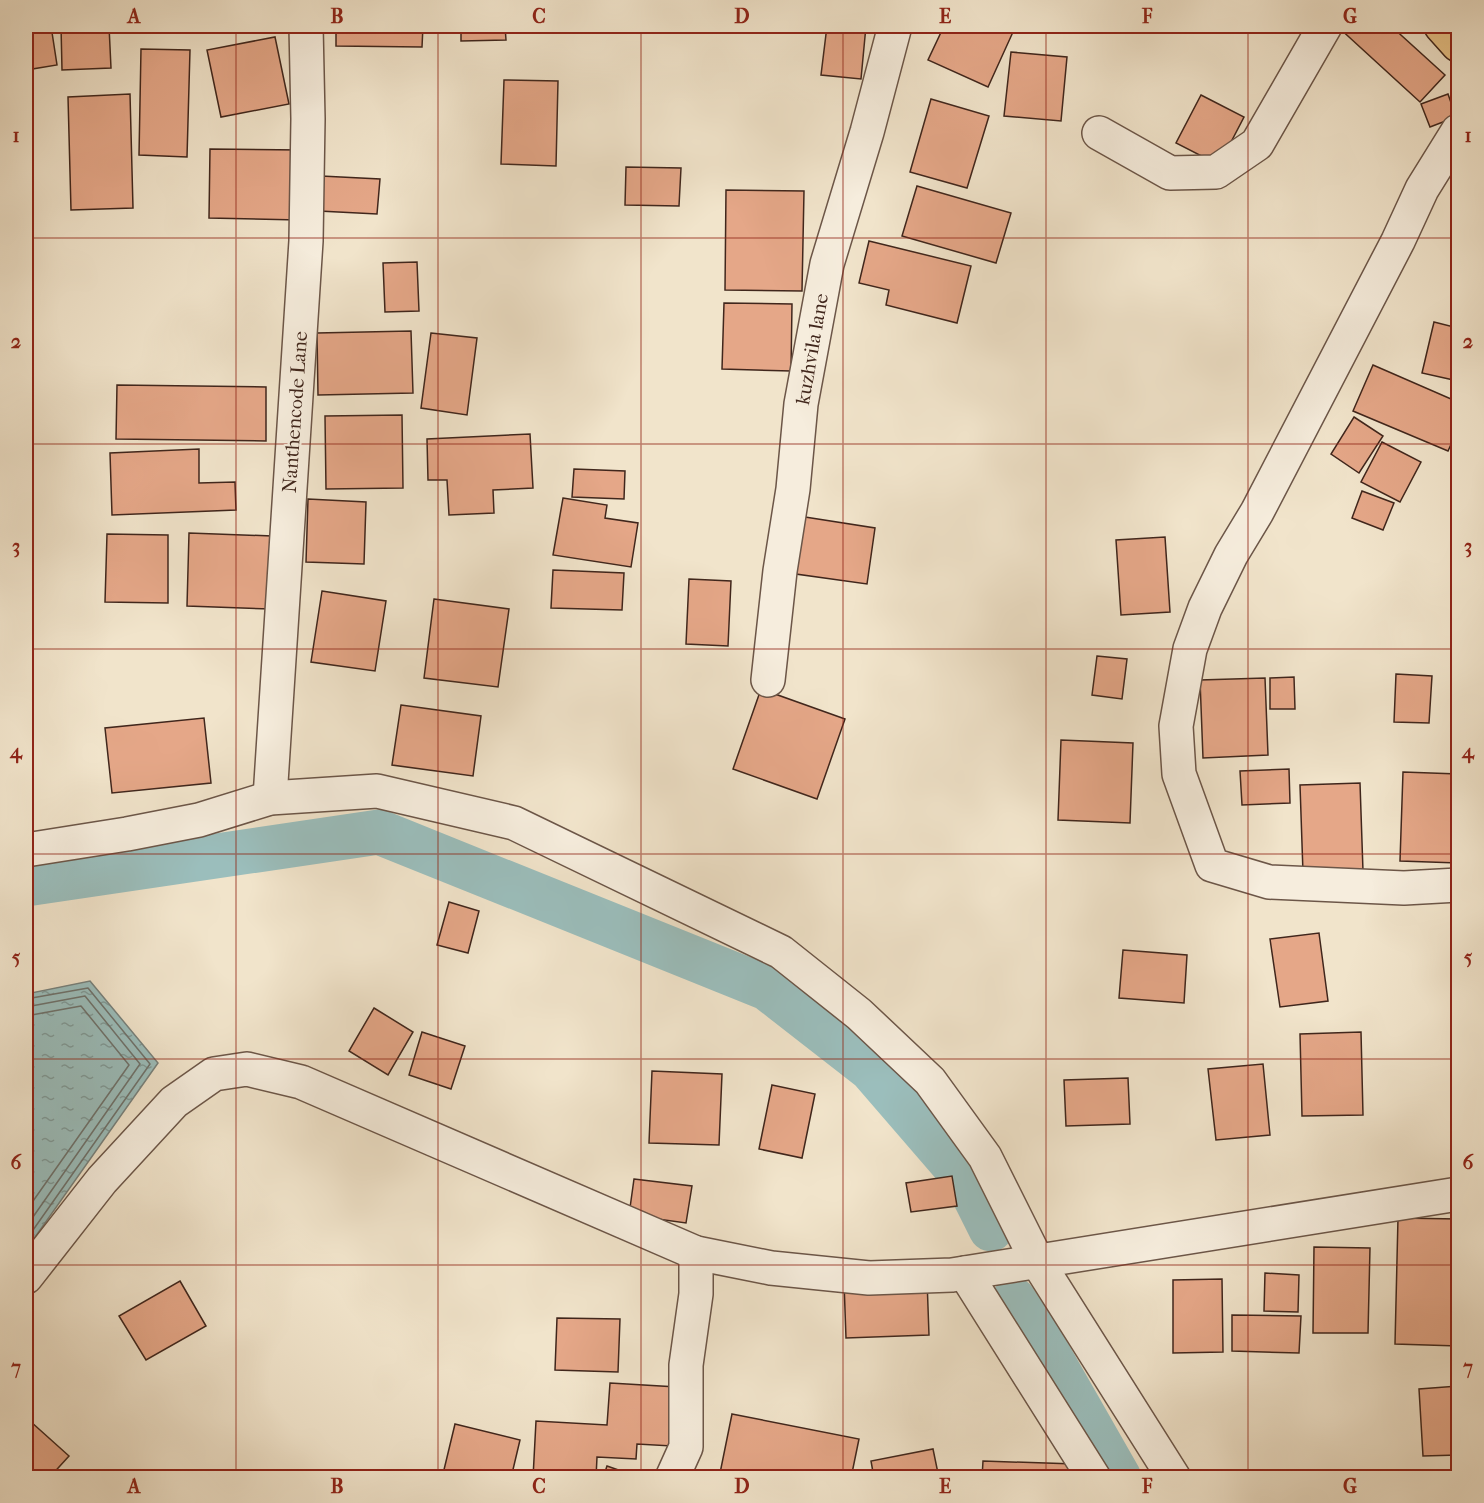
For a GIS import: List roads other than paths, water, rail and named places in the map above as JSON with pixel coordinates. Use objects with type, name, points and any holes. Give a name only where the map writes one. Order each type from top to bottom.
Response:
[{"type":"main road","points":[[1441,26],[1458,45]]},
{"type":"street","name":"Nanthencode Lane","points":[[270,798],[306,241],[309,119],[306,26]]},
{"type":"street","name":"kuzhvila lane","points":[[768,680],[780,571],[793,489],[801,404],[827,264],[867,132],[895,26]]},
{"type":"street","points":[[1099,133],[1170,173],[1216,172],[1257,144],[1325,26]]},
{"type":"street","points":[[1458,131],[1422,189],[1398,241],[1205,608],[1190,649],[1176,726],[1179,774],[1212,865],[1269,882],[1404,888],[1458,885]]},
{"type":"street","points":[[26,850],[200,820],[270,798],[377,791],[514,823],[781,952],[859,1014],[930,1081],[985,1157],[1037,1261],[1174,1478]]},
{"type":"street","points":[[26,1277],[102,1180],[174,1102],[214,1074],[247,1069],[301,1082],[696,1253],[771,1268],[869,1278],[952,1275],[1458,1194]]},
{"type":"street","points":[[672,1478],[686,1446],[686,1365],[696,1294],[696,1253]]},
{"type":"street","points":[[965,1273],[1094,1478]]},
{"type":"water","points":[[90,981],[158,1063],[26,1250],[26,994]]},
{"type":"waterway","points":[[26,884],[379,832],[767,988],[871,1069],[966,1179],[991,1229]]},
{"type":"waterway","points":[[1014,1300],[1042,1343],[1119,1478]]}]
